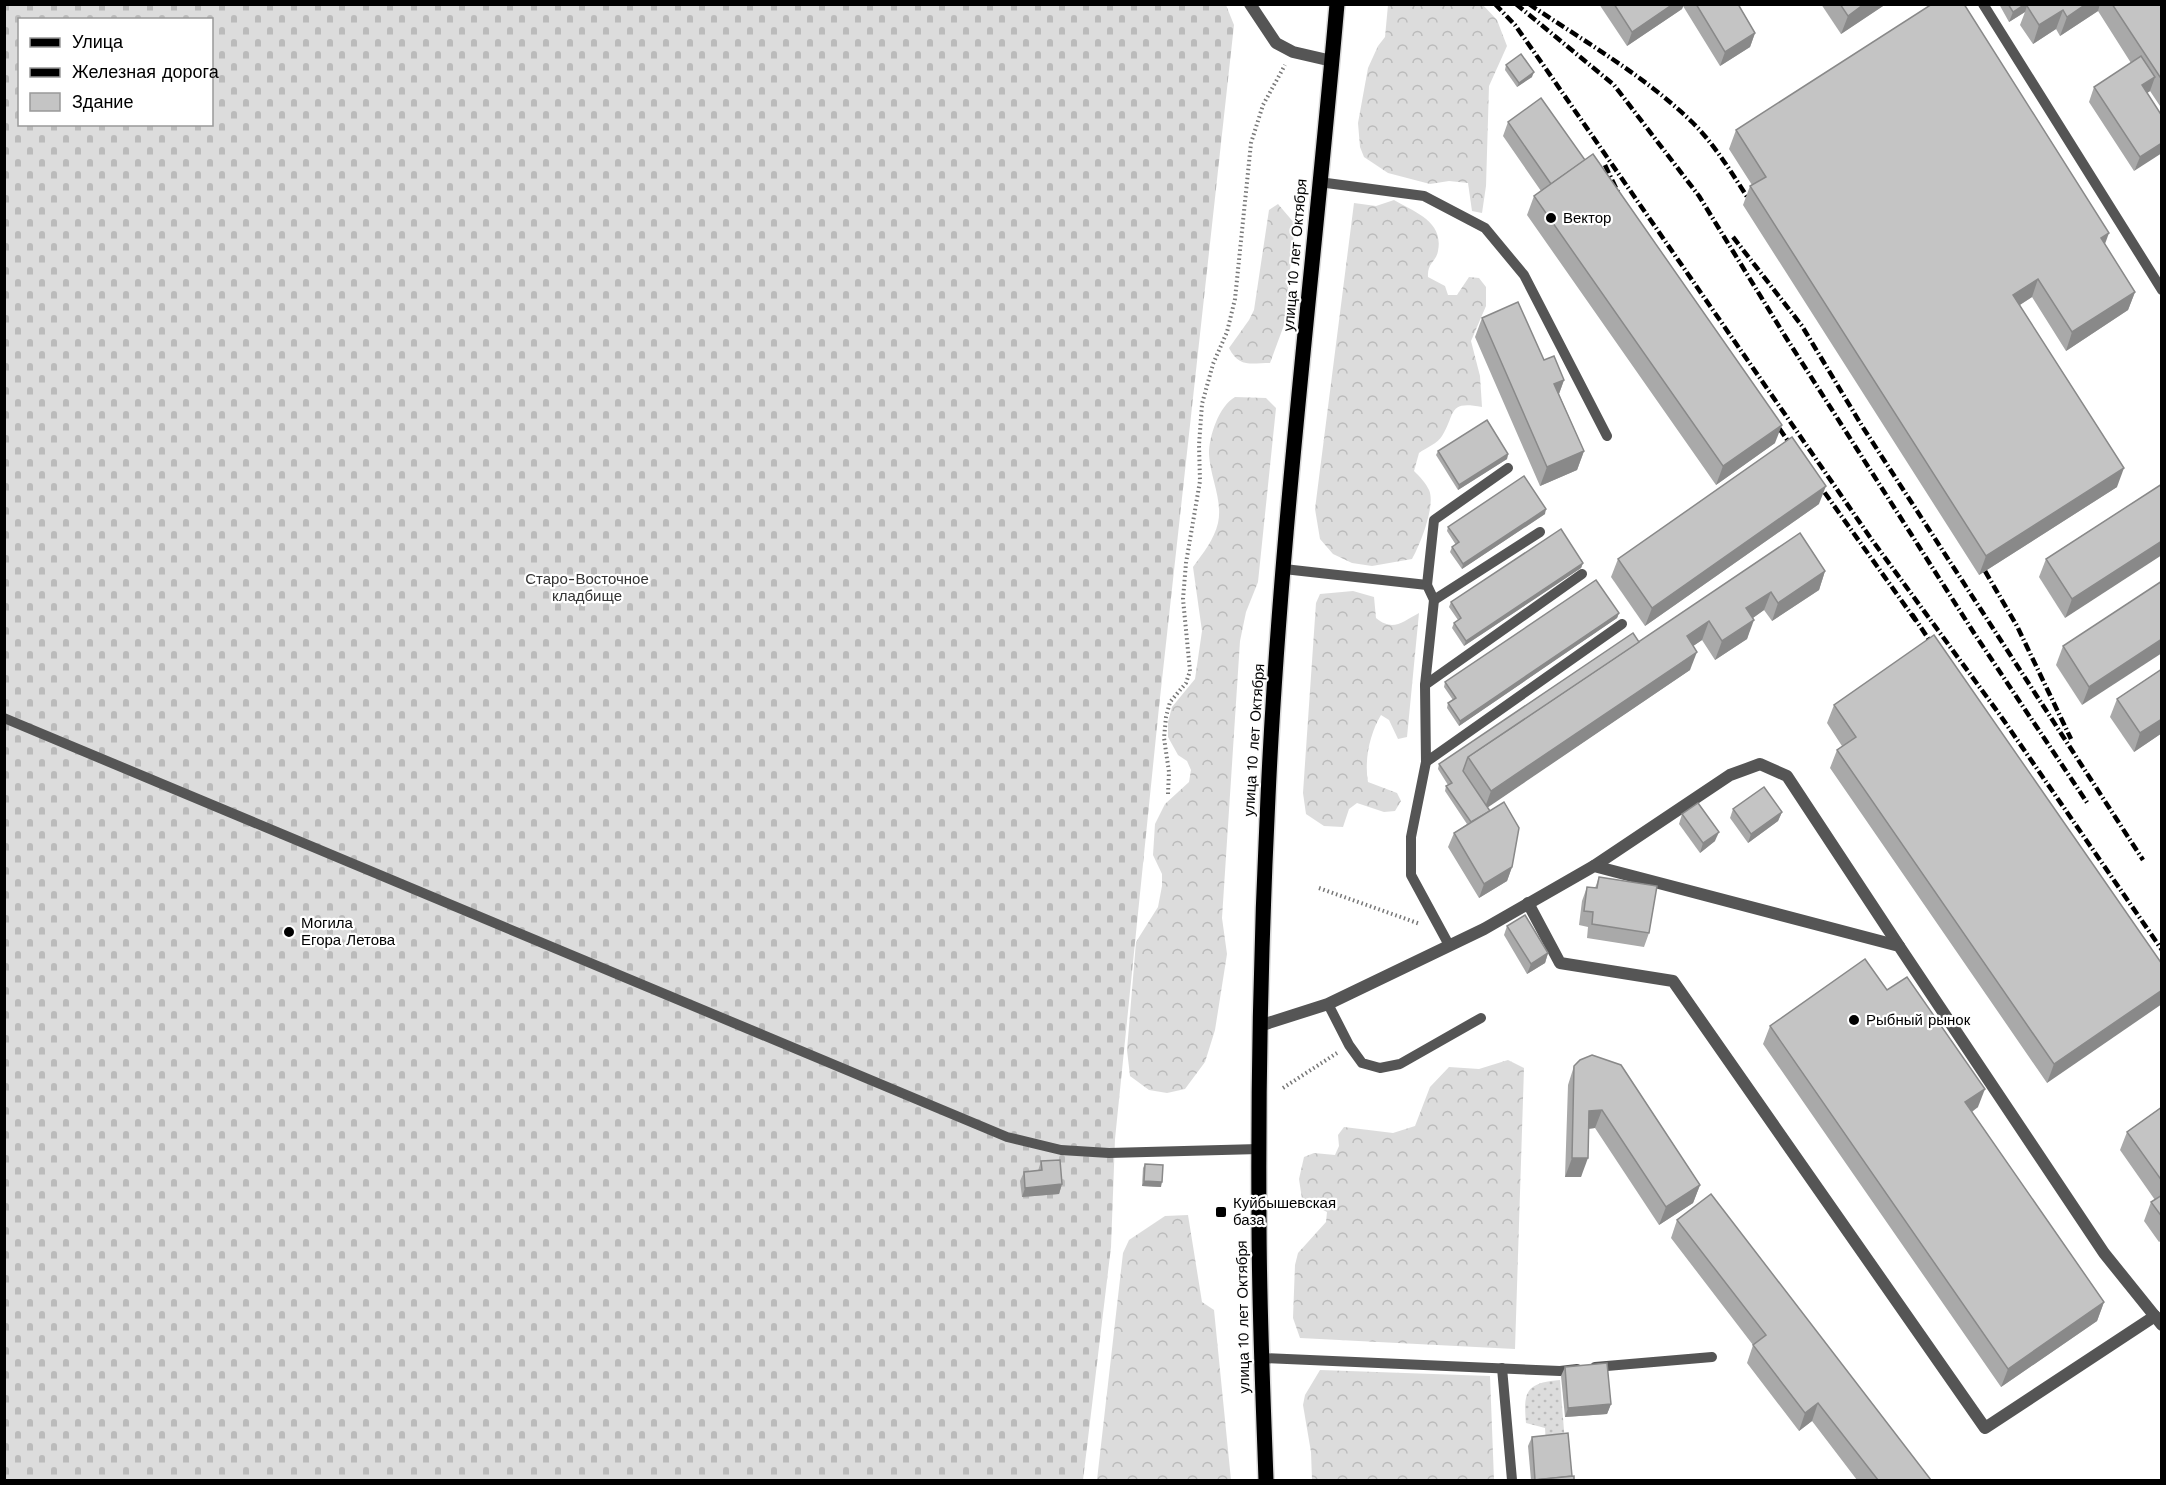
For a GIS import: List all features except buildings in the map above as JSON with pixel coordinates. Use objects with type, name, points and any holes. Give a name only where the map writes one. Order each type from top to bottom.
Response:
[{"type":"main road","name":"улица 10 лет Октября","points":[[1266,1480],[1259,1149],[1260,1026],[1268,794],[1284,569],[1337,4]]},
{"type":"street","points":[[1250,4],[1276,43],[1293,52],[1332,61]]},
{"type":"street","points":[[1260,1026],[1329,1004],[1449,945],[1594,866],[1730,775],[1760,764],[1787,776],[2104,1253],[2158,1321],[1985,1428],[1673,981],[1560,963],[1528,903]]},
{"type":"street","points":[[1594,866],[1899,946]]},
{"type":"lane","points":[[1983,4],[2162,290]]},
{"type":"lane","points":[[1319,182],[1424,196],[1485,228],[1524,275],[1607,436]]},
{"type":"lane","points":[[1449,945],[1411,876],[1410,837],[1426,762],[1425,685],[1434,600],[1427,585],[1434,520],[1508,468]]},
{"type":"lane","points":[[1434,600],[1540,532]]},
{"type":"lane","points":[[1284,569],[1427,585]]},
{"type":"lane","points":[[1425,685],[1582,574]]},
{"type":"lane","points":[[1426,762],[1622,624]]},
{"type":"lane","points":[[4,718],[1007,1137],[1061,1150],[1109,1153],[1259,1149]]},
{"type":"lane","points":[[1329,1004],[1349,1045],[1362,1063],[1380,1068],[1400,1064],[1481,1017]]},
{"type":"lane","points":[[1262,1358],[1560,1371],[1712,1357]]},
{"type":"lane","points":[[1502,1368],[1512,1480]]},
{"type":"path","points":[[1168,794],[1169,772],[1164,738],[1166,717],[1170,702],[1186,683],[1190,671],[1183,599],[1186,564],[1200,482],[1199,445],[1202,404],[1213,363],[1227,332],[1236,299],[1251,143],[1263,105],[1293,52]]},
{"type":"path","points":[[1319,888],[1440,932]]},
{"type":"path","points":[[1282,1088],[1349,1045]]},
{"type":"green space","name":"Старо-Восточное кладбище","points":[[5,5],[1226,5],[1234,25],[1159,707],[1115,1139],[1111,1247],[1083,1480],[5,1480]]},
{"type":"green space","points":[[1388,5],[1483,5],[1497,20],[1507,46],[1489,86],[1486,186],[1482,213],[1472,211],[1468,183],[1449,181],[1430,184],[1388,173],[1364,157],[1360,147],[1358,123],[1368,68],[1378,46],[1385,37]]},
{"type":"green space","points":[[1394,200],[1426,219],[1436,232],[1439,241],[1438,251],[1429,269],[1428,277],[1445,286],[1448,295],[1457,295],[1469,277],[1479,278],[1486,287],[1486,306],[1471,341],[1480,376],[1482,407],[1463,405],[1458,407],[1440,439],[1419,453],[1414,471],[1424,482],[1431,497],[1423,535],[1412,559],[1372,566],[1352,563],[1333,554],[1320,539],[1315,509],[1354,203],[1376,206]]},
{"type":"green space","points":[[1278,204],[1295,224],[1284,325],[1270,363],[1241,362],[1229,348],[1254,310],[1269,210]]},
{"type":"green space","points":[[1235,397],[1266,398],[1276,408],[1258,582],[1246,612],[1240,641],[1222,918],[1227,954],[1215,1030],[1205,1062],[1185,1089],[1167,1093],[1149,1090],[1130,1076],[1127,1050],[1136,942],[1158,907],[1162,886],[1162,874],[1153,855],[1155,824],[1165,804],[1189,782],[1191,770],[1187,761],[1178,755],[1168,737],[1168,722],[1172,707],[1195,679],[1202,631],[1193,567],[1214,535],[1219,514],[1209,447],[1220,414],[1229,401]]},
{"type":"green space","points":[[1353,591],[1374,597],[1376,618],[1388,624],[1398,624],[1419,613],[1407,737],[1398,739],[1389,720],[1381,715],[1371,738],[1367,756],[1368,782],[1397,793],[1401,801],[1395,811],[1384,812],[1357,803],[1349,809],[1343,827],[1324,826],[1306,814],[1303,793],[1316,603],[1320,594]]},
{"type":"green space","points":[[1508,1060],[1524,1068],[1515,1349],[1300,1338],[1293,1318],[1295,1265],[1298,1253],[1326,1222],[1327,1212],[1302,1199],[1299,1179],[1304,1157],[1314,1153],[1335,1155],[1339,1146],[1338,1135],[1344,1127],[1393,1133],[1415,1126],[1430,1087],[1449,1067],[1479,1069]]},
{"type":"green space","points":[[1188,1215],[1202,1302],[1214,1310],[1231,1480],[1097,1480],[1123,1253],[1129,1240],[1165,1216]]},
{"type":"green space","points":[[1320,1370],[1490,1376],[1494,1480],[1312,1480],[1311,1452],[1303,1405],[1305,1395]]},
{"type":"green space","points":[[1560,1380],[1565,1443],[1546,1445],[1545,1428],[1526,1423],[1525,1403],[1534,1386]]},
{"type":"railway","points":[[1495,4],[1515,25],[1872,540],[2000,715],[2162,950]]},
{"type":"railway","points":[[1516,4],[1614,85],[1699,196],[1974,633],[2088,804]]},
{"type":"railway","points":[[1529,4],[1614,60],[1674,106],[1709,141],[1750,201]]},
{"type":"railway","points":[[1605,165],[1623,203]]},
{"type":"railway","points":[[1733,237],[1802,326],[1862,426],[2143,860]]},
{"type":"railway","points":[[1770,415],[1797,454]]},
{"type":"railway","points":[[1815,479],[1916,621]]},
{"type":"railway","points":[[1985,571],[2017,626],[2071,739]]},
{"type":"railway","points":[[1912,614],[1937,652]]},
{"type":"place","name":"Вектор","points":[[1551,218]]},
{"type":"place","name":"Могила Егора Летова","points":[[289,932]]},
{"type":"place","name":"Рыбный рынок","points":[[1854,1020]]},
{"type":"place","name":"Куйбышевская база","points":[[1221,1212]]}]
